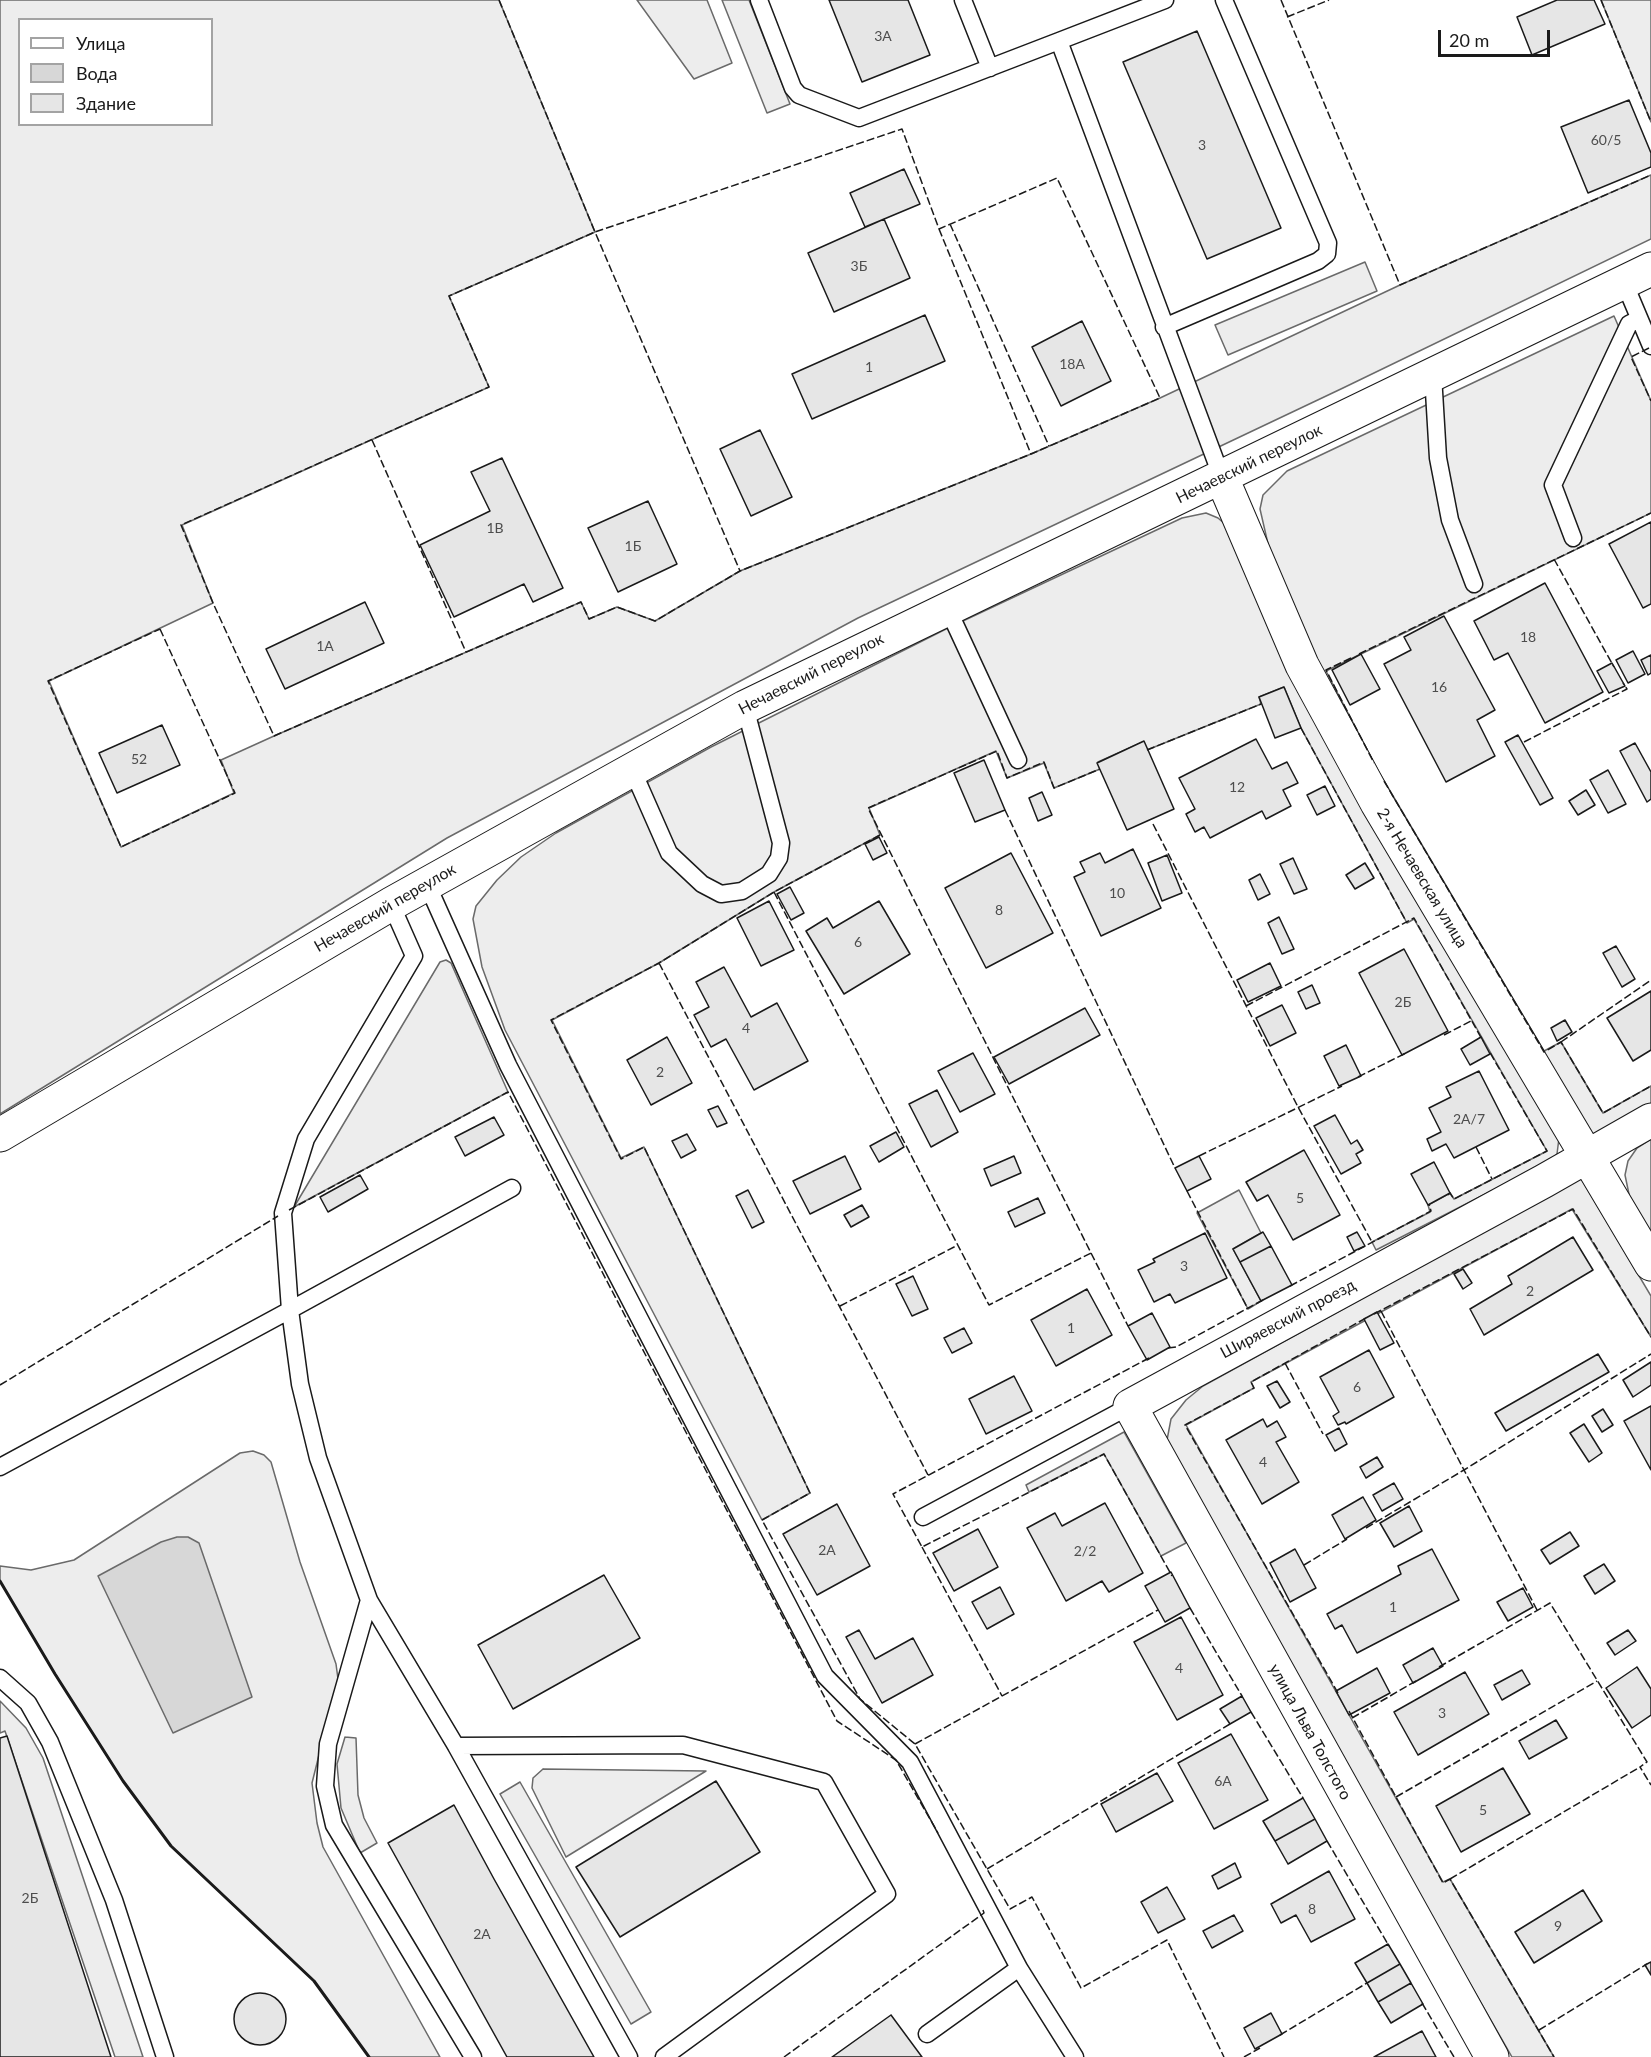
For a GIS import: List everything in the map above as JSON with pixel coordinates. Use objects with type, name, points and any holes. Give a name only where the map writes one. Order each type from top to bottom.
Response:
[{"type":"street","name":"Нечаевский переулок","points":[[0,1135],[391,904],[745,707],[947,607],[1221,478],[1637,275]]},
{"type":"street","name":"2-я Нечаевская улица","points":[[1221,478],[1302,665],[1377,803],[1651,1264]]},
{"type":"street","name":"Ширяевский проезд","points":[[1130,1406],[1651,1120]]},
{"type":"street","name":"улица Льва Толстого","points":[[1130,1406],[1492,2057]]},
{"type":"lane","points":[[759,0],[794,88],[799,95],[852,116],[868,117],[1165,0]]},
{"type":"lane","points":[[963,0],[990,68]]},
{"type":"lane","points":[[1164,327],[1318,261],[1327,254],[1328,243],[1224,0]]},
{"type":"lane","points":[[1059,41],[1221,478]]},
{"type":"lane","points":[[1637,275],[1640,319],[1651,346]]},
{"type":"lane","points":[[1573,538],[1553,484],[1629,324],[1640,319]]},
{"type":"lane","points":[[1432,375],[1438,458],[1448,510],[1474,584]]},
{"type":"lane","points":[[947,607],[1018,760]]},
{"type":"lane","points":[[632,769],[669,853],[702,884],[721,894],[742,891],[769,874],[779,858],[781,843],[745,707]]},
{"type":"lane","points":[[427,884],[508,1065],[825,1676],[910,1762],[1020,1968],[1075,2057]]},
{"type":"lane","points":[[391,904],[414,956],[306,1139],[283,1213],[290,1310],[300,1384],[318,1458],[369,1600],[456,1746],[628,2057]]},
{"type":"lane","points":[[0,1467],[512,1188]]},
{"type":"lane","name":"Ширяевский проезд","points":[[923,1517],[1130,1406]]},
{"type":"lane","points":[[369,1600],[328,1744],[325,1786],[334,1825],[472,2057]]},
{"type":"lane","points":[[0,1678],[27,1702],[50,1742],[114,1900],[165,2057]]},
{"type":"lane","points":[[456,1746],[683,1745],[824,1782],[887,1894],[664,2057]]},
{"type":"lane","points":[[927,2034],[1020,1968]]},
{"type":"shaded area","points":[[0,0],[499,0],[595,232],[449,296],[489,387],[182,525],[213,603],[49,681],[121,847],[234,793],[221,760],[274,736],[581,602],[589,619],[617,607],[655,621],[740,571],[1031,454],[1160,398],[1400,285],[1651,175],[1651,239],[858,618],[447,838],[0,1114]]},
{"type":"shaded area","points":[[637,0],[707,0],[732,63],[694,79]]},
{"type":"shaded area","points":[[722,0],[749,0],[790,104],[767,113]]},
{"type":"shaded area","points":[[1601,0],[1651,0],[1651,122]]},
{"type":"shaded area","points":[[1365,262],[1377,291],[1228,355],[1215,325]]},
{"type":"shaded area","points":[[1614,316],[1651,401],[1651,513],[1326,671],[1380,774],[1544,1051],[1561,1042],[1603,1113],[1651,1086],[1651,1104],[1596,1135],[1587,1132],[1320,673],[1271,557],[1260,509],[1263,495],[1287,471]]},
{"type":"shaded area","points":[[1206,513],[1218,518],[1226,525],[1559,1138],[1557,1154],[1552,1160],[1376,1250],[1372,1242],[1430,1212],[1428,1205],[1450,1193],[1454,1199],[1547,1151],[1414,919],[1407,923],[1301,728],[1284,687],[1259,697],[1261,704],[1147,750],[1143,742],[1098,762],[1100,769],[1054,788],[1044,763],[1007,778],[996,751],[869,808],[880,835],[774,892],[659,963],[552,1020],[621,1158],[644,1147],[810,1493],[762,1520],[505,1030],[482,967],[473,919],[476,906],[497,880],[521,857],[556,833],[711,747],[948,628],[1182,518]]},
{"type":"shaded area","points":[[446,960],[451,963],[508,1092],[294,1207],[440,962]]},
{"type":"shaded area","points":[[1651,1139],[1651,1235],[1630,1199],[1625,1175],[1628,1161],[1637,1148]]},
{"type":"shaded area","points":[[1581,1178],[1651,1296],[1651,1337],[1572,1209],[1251,1382],[1254,1388],[1186,1425],[1443,1882],[1450,1879],[1554,2057],[1512,2057],[1344,1763],[1167,1440],[1171,1419],[1186,1400],[1203,1386]]},
{"type":"shaded area","points":[[1239,1190],[1261,1233],[1233,1249],[1261,1301],[1248,1309],[1197,1213]]},
{"type":"shaded area","points":[[1124,1432],[1186,1543],[1161,1556],[1104,1454],[1029,1492],[1026,1485]]},
{"type":"shaded area","points":[[253,1451],[264,1455],[271,1462],[300,1562],[336,1664],[338,1679],[312,1783],[317,1823],[323,1847],[440,2057],[369,2057],[314,1981],[171,1846],[123,1781],[55,1674],[0,1581],[0,1566],[31,1570],[74,1560],[240,1453]]},
{"type":"shaded area","points":[[0,1701],[26,1728],[43,1758],[143,2057],[115,2057],[5,1731],[0,1733]]},
{"type":"shaded area","points":[[345,1737],[356,1738],[358,1795],[364,1818],[377,1843],[360,1853],[341,1808],[337,1764]]},
{"type":"shaded area","points":[[543,1769],[706,1771],[566,1857],[532,1788],[533,1778]]},
{"type":"shaded area","points":[[520,1782],[651,2012],[631,2024],[500,1794]]},
{"type":"water","points":[[177,1537],[188,1537],[199,1543],[252,1697],[173,1733],[98,1576],[161,1542]]},
{"type":"building","points":[[829,0],[908,0],[930,55],[862,82]]},
{"type":"building","points":[[1557,0],[1594,0],[1605,24],[1532,55],[1517,17]]},
{"type":"building","points":[[1197,31],[1281,228],[1207,259],[1123,62]]},
{"type":"building","points":[[1629,100],[1651,153],[1651,167],[1588,193],[1561,127]]},
{"type":"building","points":[[904,169],[920,204],[865,227],[850,193]]},
{"type":"building","points":[[884,219],[910,278],[834,312],[808,253]]},
{"type":"building","points":[[925,315],[945,361],[812,419],[792,374]]},
{"type":"building","points":[[1082,321],[1111,381],[1061,406],[1032,347]]},
{"type":"building","points":[[760,430],[792,497],[751,516],[720,449]]},
{"type":"building","points":[[502,458],[563,588],[533,602],[524,584],[454,617],[420,545],[490,511],[471,472]]},
{"type":"building","points":[[648,501],[677,564],[618,592],[588,528]]},
{"type":"building","points":[[1651,522],[1651,604],[1643,608],[1609,544]]},
{"type":"building","points":[[1545,583],[1603,692],[1545,723],[1508,653],[1494,660],[1474,621]]},
{"type":"building","points":[[365,602],[384,643],[285,689],[266,649]]},
{"type":"building","points":[[1444,616],[1495,710],[1477,720],[1495,756],[1446,782],[1384,664],[1411,650],[1404,637]]},
{"type":"building","points":[[1633,651],[1645,674],[1628,683],[1616,660]]},
{"type":"building","points":[[1361,654],[1380,689],[1350,705],[1332,670]]},
{"type":"building","points":[[1651,655],[1651,673],[1648,675],[1641,660]]},
{"type":"building","points":[[1612,663],[1625,686],[1609,693],[1597,671]]},
{"type":"building","points":[[1284,687],[1301,728],[1275,738],[1259,697]]},
{"type":"building","points":[[162,725],[180,765],[117,793],[99,753]]},
{"type":"building","points":[[1518,735],[1553,798],[1540,805],[1505,742]]},
{"type":"building","points":[[1256,739],[1272,769],[1287,762],[1298,783],[1283,790],[1291,806],[1266,819],[1262,811],[1210,838],[1204,827],[1195,832],[1186,814],[1195,809],[1179,778]]},
{"type":"building","points":[[1144,741],[1174,809],[1127,830],[1097,763]]},
{"type":"building","points":[[1635,743],[1651,772],[1651,799],[1647,802],[1620,751]]},
{"type":"building","points":[[984,760],[1005,810],[975,822],[954,773]]},
{"type":"building","points":[[1608,770],[1626,804],[1608,813],[1590,780]]},
{"type":"building","points":[[1325,786],[1335,806],[1317,815],[1307,795]]},
{"type":"building","points":[[1586,790],[1595,805],[1578,815],[1569,801]]},
{"type":"building","points":[[1042,792],[1052,815],[1038,821],[1029,798]]},
{"type":"building","points":[[879,837],[887,853],[873,860],[865,844]]},
{"type":"building","points":[[1133,849],[1161,908],[1101,936],[1074,877],[1085,872],[1080,862],[1100,853],[1105,863]]},
{"type":"building","points":[[1011,853],[1053,933],[986,968],[945,888]]},
{"type":"building","points":[[1167,855],[1182,893],[1162,901],[1148,863]]},
{"type":"building","points":[[1293,858],[1307,889],[1294,894],[1280,864]]},
{"type":"building","points":[[1365,863],[1374,878],[1355,889],[1346,875]]},
{"type":"building","points":[[1260,874],[1270,894],[1258,900],[1249,880]]},
{"type":"building","points":[[790,887],[804,913],[791,920],[777,894]]},
{"type":"building","points":[[769,901],[794,950],[761,966],[737,918]]},
{"type":"building","points":[[879,901],[910,954],[844,994],[806,931],[827,918],[833,928]]},
{"type":"building","points":[[1279,917],[1294,949],[1282,954],[1268,923]]},
{"type":"building","points":[[1616,946],[1635,979],[1622,987],[1603,953]]},
{"type":"building","points":[[1404,949],[1448,1031],[1402,1055],[1359,973]]},
{"type":"building","points":[[1270,963],[1281,986],[1248,1002],[1237,980]]},
{"type":"building","points":[[724,967],[751,1017],[777,1003],[808,1061],[754,1090],[726,1039],[711,1047],[694,1015],[709,1007],[696,982]]},
{"type":"building","points":[[1312,985],[1320,1003],[1306,1009],[1298,992]]},
{"type":"building","points":[[1651,991],[1651,1050],[1633,1061],[1607,1018]]},
{"type":"building","points":[[1282,1005],[1296,1033],[1270,1046],[1256,1018]]},
{"type":"building","points":[[1085,1008],[1100,1035],[1009,1084],[994,1057]]},
{"type":"building","points":[[1565,1020],[1572,1032],[1557,1041],[1551,1028]]},
{"type":"building","points":[[667,1037],[692,1083],[651,1105],[627,1060]]},
{"type":"building","points":[[1481,1037],[1490,1054],[1470,1065],[1461,1049]]},
{"type":"building","points":[[1346,1045],[1361,1076],[1339,1086],[1324,1056]]},
{"type":"building","points":[[973,1053],[995,1094],[960,1112],[938,1071]]},
{"type":"building","points":[[1479,1071],[1509,1130],[1454,1158],[1446,1144],[1432,1151],[1427,1139],[1441,1132],[1429,1108],[1451,1097],[1446,1087]]},
{"type":"building","points":[[937,1090],[958,1132],[931,1147],[909,1104]]},
{"type":"building","points":[[718,1106],[727,1123],[717,1127],[708,1110]]},
{"type":"building","points":[[1335,1115],[1351,1144],[1357,1140],[1363,1150],[1356,1154],[1361,1163],[1341,1174],[1314,1126]]},
{"type":"building","points":[[494,1117],[504,1135],[465,1156],[455,1137]]},
{"type":"building","points":[[896,1132],[904,1147],[879,1162],[870,1146]]},
{"type":"building","points":[[687,1134],[696,1150],[681,1158],[672,1141]]},
{"type":"building","points":[[1304,1150],[1340,1215],[1293,1240],[1268,1195],[1257,1201],[1246,1182]]},
{"type":"building","points":[[845,1156],[861,1189],[810,1214],[793,1181]]},
{"type":"building","points":[[1014,1156],[1021,1173],[991,1186],[984,1169]]},
{"type":"building","points":[[1199,1156],[1211,1179],[1187,1191],[1175,1168]]},
{"type":"building","points":[[1434,1162],[1450,1193],[1428,1205],[1411,1174]]},
{"type":"building","points":[[360,1175],[368,1189],[328,1212],[320,1197]]},
{"type":"building","points":[[748,1190],[764,1222],[752,1228],[736,1196]]},
{"type":"building","points":[[1038,1198],[1045,1213],[1015,1227],[1008,1212]]},
{"type":"building","points":[[862,1205],[869,1217],[851,1227],[844,1215]]},
{"type":"building","points":[[1263,1232],[1271,1246],[1240,1262],[1233,1249]]},
{"type":"building","points":[[1357,1232],[1365,1246],[1354,1251],[1347,1237]]},
{"type":"building","points":[[1205,1233],[1227,1278],[1175,1303],[1170,1294],[1154,1302],[1138,1270],[1155,1262],[1153,1259]]},
{"type":"building","points":[[1573,1237],[1593,1270],[1484,1335],[1470,1309],[1512,1284],[1508,1276]]},
{"type":"building","points":[[1271,1246],[1292,1285],[1261,1301],[1240,1262]]},
{"type":"building","points":[[1463,1269],[1472,1283],[1463,1289],[1454,1274]]},
{"type":"building","points":[[913,1276],[928,1309],[912,1316],[896,1284]]},
{"type":"building","points":[[1087,1289],[1112,1335],[1056,1366],[1031,1320]]},
{"type":"building","points":[[1377,1312],[1394,1343],[1380,1350],[1364,1319]]},
{"type":"building","points":[[1152,1313],[1170,1347],[1147,1360],[1128,1326]]},
{"type":"building","points":[[964,1328],[972,1343],[952,1353],[944,1338]]},
{"type":"building","points":[[1369,1350],[1394,1397],[1346,1424],[1345,1422],[1338,1425],[1333,1416],[1339,1412],[1320,1377]]},
{"type":"building","points":[[1598,1354],[1609,1372],[1506,1431],[1495,1413]]},
{"type":"building","points":[[1651,1362],[1651,1385],[1633,1397],[1623,1380]]},
{"type":"building","points":[[1014,1376],[1032,1411],[986,1434],[969,1399]]},
{"type":"building","points":[[1277,1381],[1290,1402],[1280,1408],[1267,1386]]},
{"type":"building","points":[[1651,1406],[1651,1470],[1624,1421]]},
{"type":"building","points":[[1603,1409],[1613,1425],[1602,1432],[1592,1416]]},
{"type":"building","points":[[1263,1419],[1267,1427],[1277,1421],[1286,1437],[1276,1442],[1299,1482],[1262,1504],[1226,1440]]},
{"type":"building","points":[[1584,1424],[1602,1453],[1589,1462],[1570,1433]]},
{"type":"building","points":[[1339,1428],[1347,1444],[1335,1451],[1326,1435]]},
{"type":"building","points":[[1377,1457],[1383,1467],[1366,1478],[1360,1467]]},
{"type":"building","points":[[1394,1483],[1403,1499],[1382,1511],[1373,1495]]},
{"type":"building","points":[[1363,1497],[1376,1520],[1345,1539],[1332,1515]]},
{"type":"building","points":[[1105,1503],[1143,1573],[1109,1592],[1102,1581],[1066,1601],[1027,1528],[1055,1513],[1062,1526]]},
{"type":"building","points":[[837,1504],[870,1566],[817,1595],[783,1534]]},
{"type":"building","points":[[1409,1506],[1422,1531],[1394,1547],[1380,1523]]},
{"type":"building","points":[[978,1529],[998,1567],[954,1591],[933,1553]]},
{"type":"building","points":[[1570,1532],[1579,1546],[1550,1564],[1541,1550]]},
{"type":"building","points":[[1295,1549],[1316,1588],[1290,1602],[1270,1563]]},
{"type":"building","points":[[1432,1549],[1459,1600],[1357,1653],[1342,1625],[1335,1629],[1327,1614],[1401,1574],[1398,1566]]},
{"type":"building","points":[[1604,1564],[1615,1581],[1595,1594],[1584,1576]]},
{"type":"building","points":[[1171,1572],[1190,1608],[1165,1622],[1145,1586]]},
{"type":"building","points":[[604,1575],[640,1638],[513,1709],[478,1645]]},
{"type":"building","points":[[1000,1587],[1014,1614],[987,1629],[972,1602]]},
{"type":"building","points":[[1523,1588],[1533,1607],[1508,1621],[1497,1602]]},
{"type":"building","points":[[1181,1617],[1223,1695],[1177,1720],[1134,1642]]},
{"type":"building","points":[[859,1630],[875,1659],[913,1638],[933,1675],[882,1703],[846,1637]]},
{"type":"building","points":[[1628,1630],[1636,1641],[1615,1655],[1607,1643]]},
{"type":"building","points":[[1433,1648],[1443,1666],[1413,1683],[1403,1665]]},
{"type":"building","points":[[1637,1667],[1651,1689],[1651,1715],[1632,1728],[1606,1688]]},
{"type":"building","points":[[1377,1668],[1390,1693],[1349,1715],[1336,1691]]},
{"type":"building","points":[[1522,1670],[1530,1684],[1502,1700],[1494,1685]]},
{"type":"building","points":[[1465,1672],[1489,1714],[1418,1755],[1394,1712]]},
{"type":"building","points":[[1242,1696],[1251,1712],[1230,1724],[1220,1709]]},
{"type":"building","points":[[1556,1720],[1567,1738],[1529,1759],[1519,1741]]},
{"type":"building","points":[[1231,1734],[1268,1800],[1214,1829],[1178,1763]]},
{"type":"building","points":[[7,1736],[111,2057],[0,2057],[0,1738]]},
{"type":"building","points":[[1503,1768],[1530,1814],[1461,1852],[1436,1806]]},
{"type":"building","points":[[1157,1773],[1173,1801],[1116,1832],[1101,1804]]},
{"type":"building","points":[[716,1781],[760,1852],[620,1937],[576,1867]]},
{"type":"building","points":[[1303,1798],[1315,1819],[1275,1841],[1263,1821]]},
{"type":"building","points":[[454,1805],[594,2057],[507,2057],[388,1843]]},
{"type":"building","points":[[1315,1819],[1327,1841],[1288,1864],[1275,1841]]},
{"type":"building","points":[[1235,1863],[1241,1877],[1218,1889],[1212,1876]]},
{"type":"building","points":[[1329,1871],[1355,1919],[1311,1942],[1296,1915],[1281,1923],[1271,1904]]},
{"type":"building","points":[[1167,1887],[1185,1919],[1158,1933],[1141,1902]]},
{"type":"building","points":[[1583,1890],[1602,1921],[1534,1963],[1515,1932]]},
{"type":"building","points":[[1234,1915],[1243,1931],[1212,1948],[1203,1931]]},
{"type":"building","points":[[1388,1944],[1400,1964],[1367,1983],[1355,1963]]},
{"type":"building","points":[[1651,1962],[1651,1975],[1645,1965]]},
{"type":"building","points":[[1400,1964],[1411,1983],[1378,2002],[1367,1983]]},
{"type":"building","points":[[1411,1983],[1423,2004],[1391,2023],[1378,2002]]},
{"type":"building","points":[[255,1993],[265,1993],[279,2000],[286,2019],[279,2038],[265,2045],[255,2045],[245,2041],[238,2034],[234,2024],[234,2014],[238,2004],[245,1997]]},
{"type":"building","points":[[1271,2013],[1282,2034],[1255,2049],[1244,2028]]},
{"type":"building","points":[[891,2015],[922,2057],[832,2057]]},
{"type":"building","points":[[1422,2031],[1436,2057],[1374,2057]]},
{"type":"fence","points":[[499,0],[595,232],[449,296],[489,387],[181,525],[213,603],[274,736],[581,602],[589,619],[617,607],[655,621],[740,571],[1031,454],[1160,398],[1057,178],[939,229],[902,129],[595,232],[740,571]]},
{"type":"fence","points":[[1281,0],[1400,285],[1651,175]]},
{"type":"fence","points":[[1287,17],[1329,0]]},
{"type":"fence","points":[[1601,0],[1651,122]]},
{"type":"fence","points":[[950,224],[1049,446]]},
{"type":"fence","points":[[939,229],[1031,454]]},
{"type":"fence","points":[[1649,348],[1631,357],[1651,401]]},
{"type":"fence","points":[[372,440],[466,652]]},
{"type":"fence","points":[[1359,654],[1651,513]]},
{"type":"fence","points":[[1554,559],[1614,667]]},
{"type":"fence","points":[[160,629],[235,793],[121,847],[48,681],[160,629]]},
{"type":"fence","points":[[1351,658],[1326,670],[1374,763]]},
{"type":"fence","points":[[1524,742],[1627,689],[1623,683]]},
{"type":"fence","points":[[1147,750],[1261,704]]},
{"type":"fence","points":[[1301,728],[1407,923]]},
{"type":"fence","points":[[774,892],[989,1305],[1091,1253],[868,808],[997,751],[1007,778],[1044,762],[1054,788],[1100,769]]},
{"type":"fence","points":[[1384,781],[1544,1052],[1561,1042],[1603,1113],[1651,1086]]},
{"type":"fence","points":[[1005,810],[1175,1168]]},
{"type":"fence","points":[[1153,824],[1298,1107],[1372,1242]]},
{"type":"fence","points":[[880,835],[774,892],[659,963],[551,1020],[621,1159],[644,1147],[810,1493],[762,1520],[860,1699],[915,1744],[1010,1909],[1032,1897],[1081,1988],[1167,1940],[1224,2057]]},
{"type":"fence","points":[[1246,1006],[1414,918],[1483,1041]]},
{"type":"fence","points":[[659,963],[928,1475]]},
{"type":"fence","points":[[1561,1042],[1651,980]]},
{"type":"fence","points":[[1444,1035],[1471,1021]]},
{"type":"fence","points":[[1448,1195],[1450,1193],[1454,1199],[1547,1151],[1489,1051]]},
{"type":"fence","points":[[1358,1077],[1406,1053]]},
{"type":"fence","points":[[1199,1156],[1342,1086]]},
{"type":"fence","points":[[289,1210],[508,1092],[837,1721],[896,1760],[938,1833]]},
{"type":"fence","points":[[1476,1147],[1492,1179]]},
{"type":"fence","points":[[1187,1191],[1248,1309]]},
{"type":"fence","points":[[1290,1286],[1431,1211],[1429,1204]]},
{"type":"fence","points":[[1374,1314],[1573,1209],[1651,1337]]},
{"type":"fence","points":[[0,1385],[278,1216]]},
{"type":"fence","points":[[840,1306],[958,1245]]},
{"type":"fence","points":[[1091,1253],[1128,1326]]},
{"type":"fence","points":[[1168,1348],[1176,1347],[1263,1300]]},
{"type":"fence","points":[[1381,1311],[1464,1470],[1651,1354]]},
{"type":"fence","points":[[1338,1693],[1185,1425],[1254,1388],[1251,1382],[1366,1318]]},
{"type":"fence","points":[[1149,1358],[893,1494],[922,1547],[1104,1454],[1172,1576]]},
{"type":"fence","points":[[1285,1363],[1323,1434]]},
{"type":"fence","points":[[1366,1528],[1464,1470],[1537,1610]]},
{"type":"fence","points":[[1304,1565],[1347,1539]]},
{"type":"fence","points":[[922,1547],[1002,1696]]},
{"type":"fence","points":[[1439,1667],[1550,1603],[1647,1762],[1640,1767],[1651,1785]]},
{"type":"fence","points":[[1190,1608],[1242,1696]]},
{"type":"fence","points":[[915,1744],[1158,1610]]},
{"type":"fence","points":[[1352,1718],[1416,1681]]},
{"type":"fence","points":[[1396,1797],[1597,1681]]},
{"type":"fence","points":[[1349,1711],[1443,1883],[1450,1879],[1554,2057]]},
{"type":"fence","points":[[1251,1712],[1303,1798]]},
{"type":"fence","points":[[987,1869],[1230,1724]]},
{"type":"fence","points":[[1450,1879],[1640,1767]]},
{"type":"fence","points":[[1327,1841],[1389,1946]]},
{"type":"fence","points":[[784,2057],[984,1913],[983,1910]]},
{"type":"fence","points":[[1539,2030],[1647,1964]]},
{"type":"fence","points":[[1280,2035],[1367,1983]]},
{"type":"fence","points":[[1422,2003],[1454,2057]]},
{"type":"fence","points":[[1244,2057],[1260,2048]]},
{"type":"wall","points":[[0,1581],[55,1674],[123,1781],[171,1846],[314,1981],[369,2057]]}]
